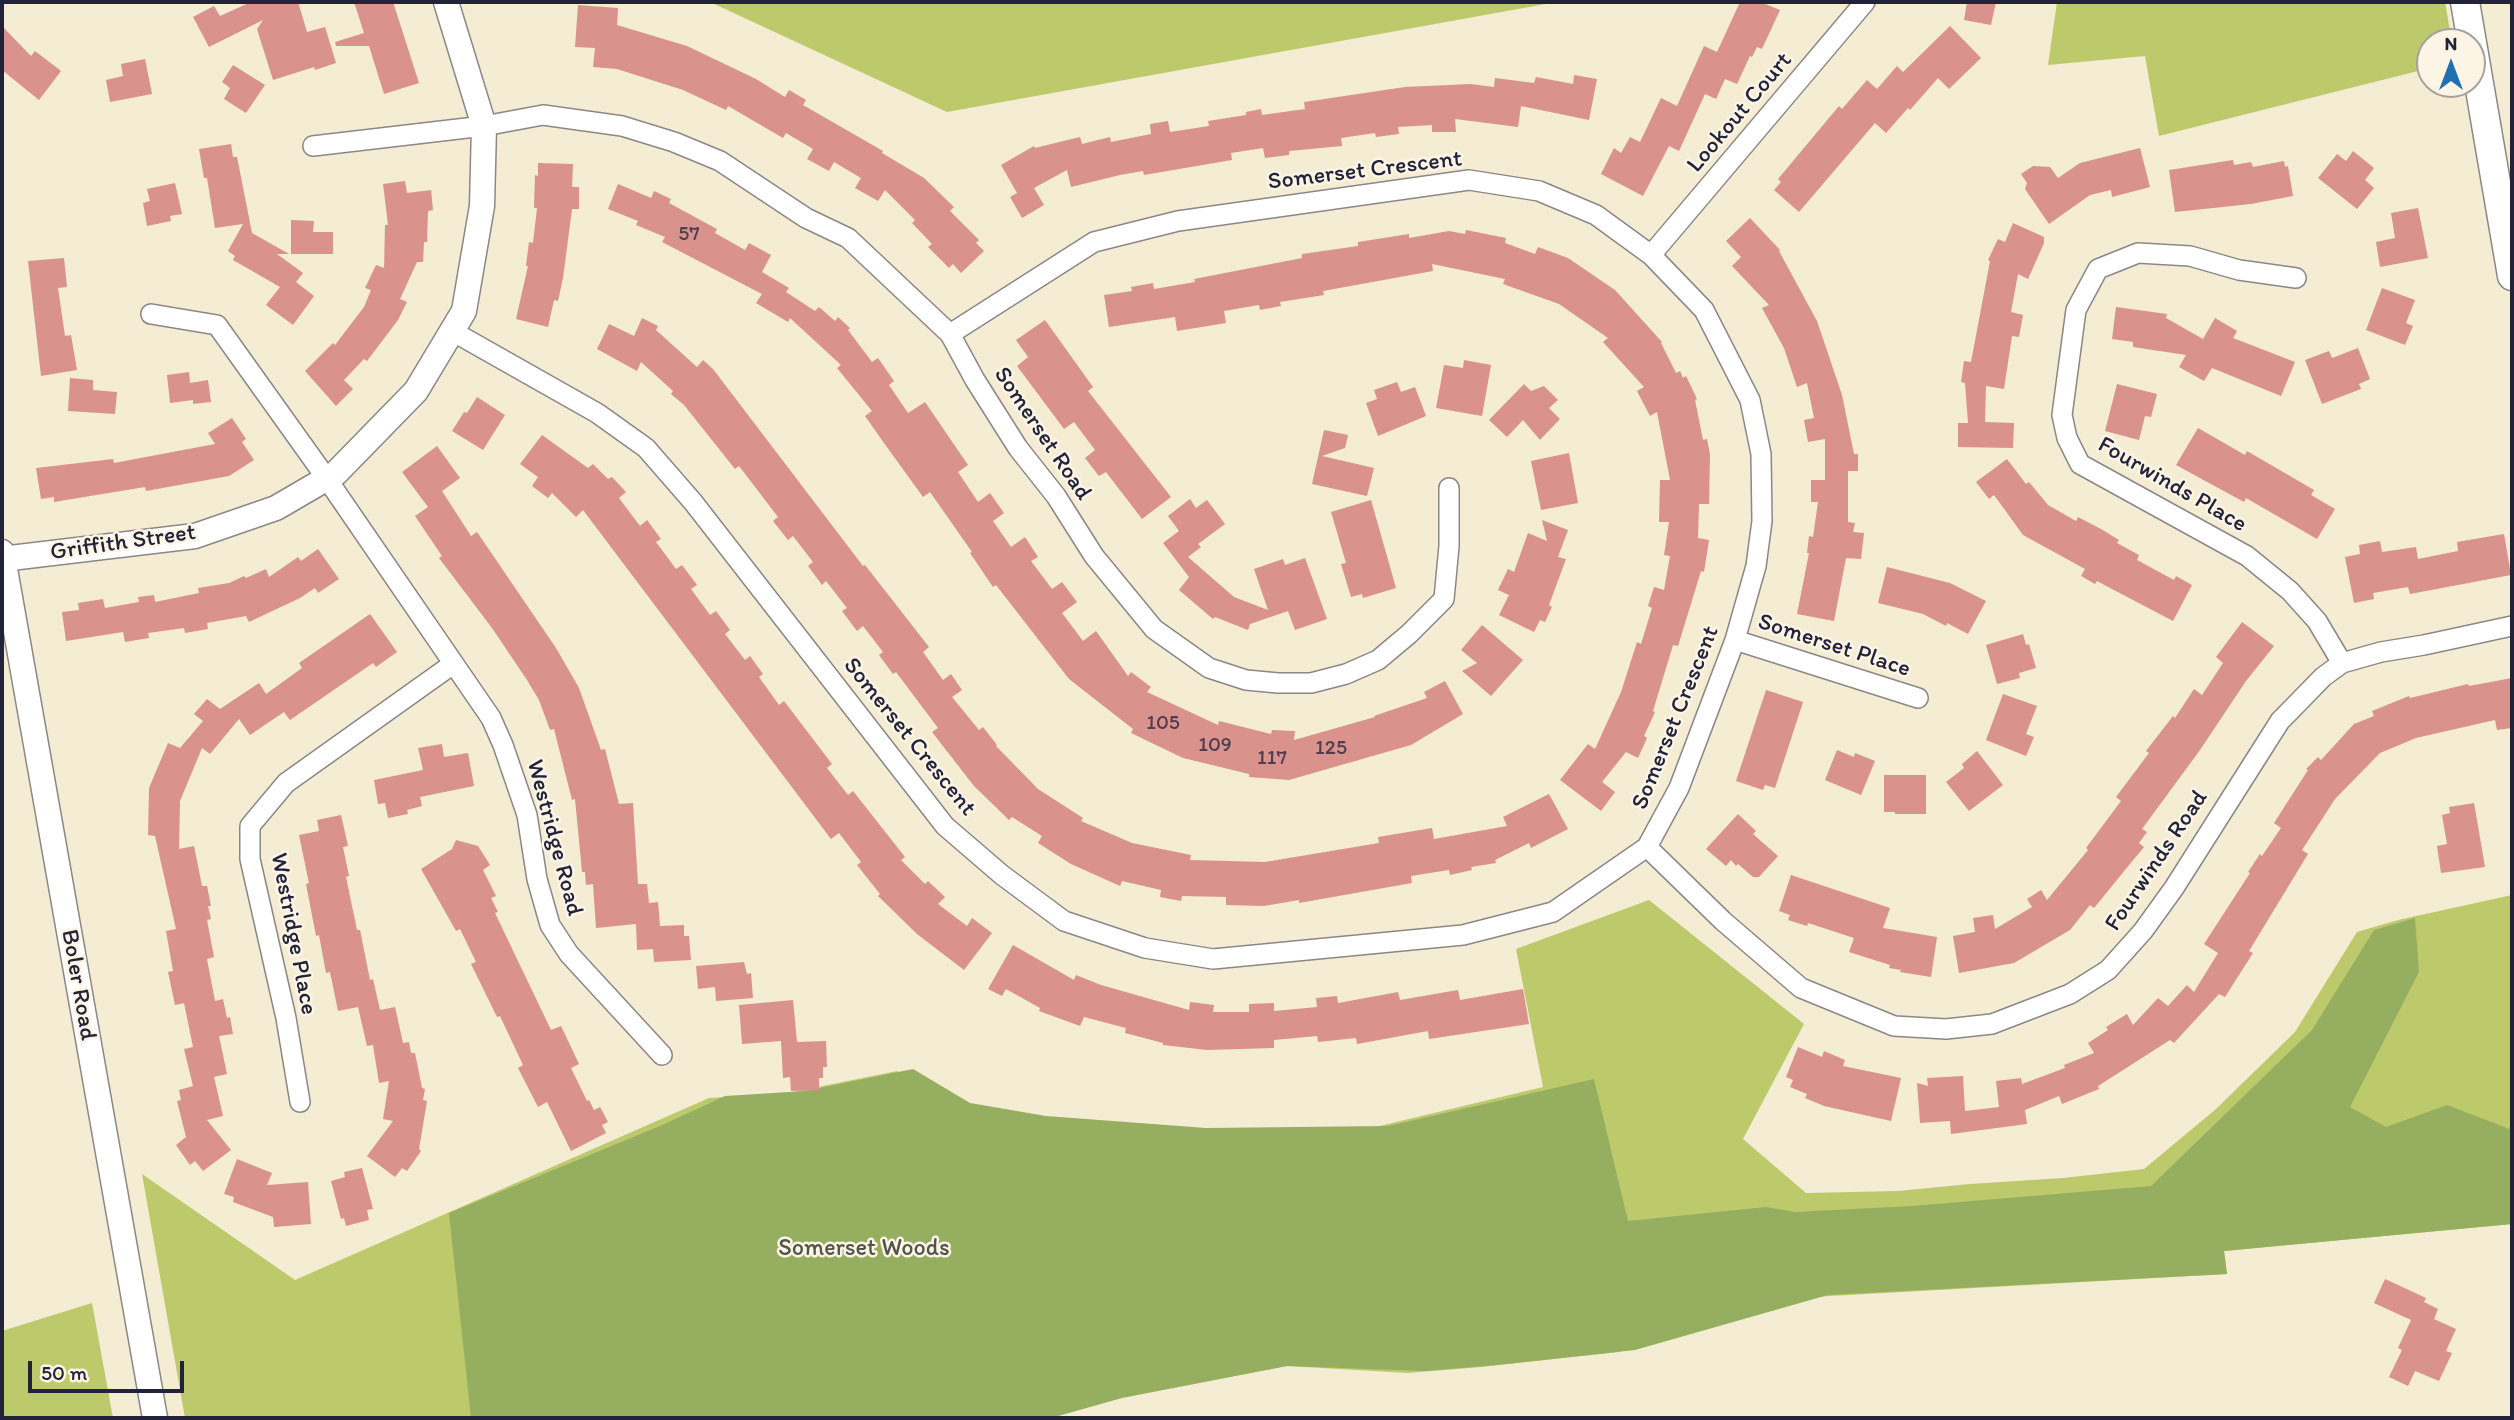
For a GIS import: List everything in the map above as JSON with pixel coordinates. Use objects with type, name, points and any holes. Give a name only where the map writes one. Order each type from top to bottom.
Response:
[{"type":"main road","points":[[2465,2],[2512,276]]},
{"type":"street","name":"Griffith Street","points":[[2,557],[195,536],[276,508],[336,473],[416,391],[464,311],[482,206],[484,126],[446,2]]},
{"type":"street","name":"Lookout Court","points":[[1651,256],[1865,2]]},
{"type":"street","name":"Somerset Road","points":[[313,146],[484,126],[543,116],[622,126],[674,142],[720,161],[806,218],[848,238],[950,334],[1018,448],[1056,496],[1094,556],[1154,629],[1209,668],[1246,680],[1311,682],[1346,674],[1378,660],[1409,634],[1444,599],[1449,546],[1449,488]]},
{"type":"street","name":"Somerset Crescent","points":[[452,331],[597,413],[646,448],[701,513],[945,826],[1002,875],[1064,921],[1145,948],[1213,959],[1463,935],[1553,912],[1647,847],[1679,788],[1735,640],[1756,566],[1762,521],[1761,454],[1750,400],[1704,310],[1651,256],[1596,215],[1539,191],[1469,180],[1178,221],[1094,242],[950,334]]},
{"type":"street","name":"Fourwinds Place","points":[[2296,278],[2239,270],[2190,256],[2138,253],[2098,269],[2076,310],[2062,415],[2067,438],[2080,464],[2247,556],[2290,591],[2317,621],[2342,663]]},
{"type":"street","name":"Westridge Road","points":[[151,314],[217,325],[327,479],[491,718],[527,816],[537,879],[550,925],[569,954],[662,1055]]},
{"type":"street","name":"Boler Road","points":[[2,557],[155,1418]]},
{"type":"street","name":"Fourwinds Road","points":[[1647,847],[1723,921],[1801,988],[1894,1026],[1946,1029],[1992,1024],[2070,994],[2108,970],[2143,931],[2174,888],[2280,722],[2323,677],[2342,663],[2381,652],[2512,626]]},
{"type":"street","name":"Somerset Place","points":[[1735,640],[1917,698]]},
{"type":"street","name":"Westridge Place","points":[[300,1102],[285,1018],[250,859],[250,826],[285,783],[453,664]]},
{"type":"green space","points":[[710,2],[1557,2],[947,112]]},
{"type":"green space","points":[[2057,2],[2445,2],[2450,28],[2416,28],[2416,72],[2159,136],[2145,56],[2048,65]]},
{"type":"green space","name":"Somerset Woods","points":[[2512,895],[2512,1224],[2224,1251],[2227,1274],[1812,1297],[1619,1352],[1408,1373],[1287,1366],[1106,1400],[1042,1418],[185,1418],[142,1174],[295,1280],[709,1098],[788,1093],[897,1071],[953,1105],[1029,1118],[1190,1130],[1371,1128],[1543,1087],[1516,949],[1649,900],[1804,1024],[1743,1139],[1806,1193],[1898,1191],[2144,1169],[2216,1109],[2295,1032],[2357,932],[2398,920]]},
{"type":"green space","name":"Somerset Woods","points":[[2415,918],[2419,972],[2350,1107],[2386,1127],[2447,1105],[2512,1130],[2512,1224],[2224,1251],[2227,1274],[1828,1295],[1635,1350],[1425,1371],[1287,1366],[1122,1398],[1051,1418],[471,1418],[449,1213],[660,1126],[725,1096],[805,1091],[913,1069],[970,1103],[1046,1116],[1206,1128],[1388,1126],[1594,1079],[1628,1221],[1766,1207],[1795,1212],[1912,1206],[2151,1186],[2312,1030],[2374,930]]},
{"type":"green space","points":[[92,1303],[113,1418],[2,1418],[2,1331]]},
{"type":"building","points":[[251,2],[298,2],[307,32],[325,27],[336,63],[273,80],[257,29],[263,20],[209,47],[193,17],[214,6],[220,16]]},
{"type":"building","points":[[354,2],[393,2],[419,83],[384,94],[369,46],[336,46],[335,42],[364,33]]},
{"type":"building","points":[[1740,2],[1760,2],[1780,10],[1762,49],[1757,47],[1752,57],[1750,56],[1737,84],[1725,79],[1716,99],[1705,94],[1679,151],[1669,146],[1643,196],[1601,174],[1614,148],[1621,153],[1630,137],[1640,142],[1661,98],[1677,106],[1704,46],[1717,52]]},
{"type":"building","points":[[1967,2],[1996,2],[1991,25],[1964,20]]},
{"type":"building","points":[[578,5],[618,8],[617,25],[687,46],[756,79],[785,97],[789,90],[806,100],[803,105],[924,178],[954,207],[950,211],[979,240],[976,243],[984,251],[961,273],[953,264],[949,268],[928,247],[932,244],[912,223],[915,220],[885,190],[878,201],[855,188],[861,178],[834,162],[829,171],[807,159],[813,149],[786,133],[783,138],[728,106],[726,110],[683,90],[617,69],[593,67],[595,48],[575,47]]},
{"type":"building","points":[[2,26],[31,56],[35,51],[61,71],[39,100],[2,70]]},
{"type":"building","points":[[1950,26],[1981,58],[1949,89],[1938,78],[1886,133],[1875,123],[1799,212],[1774,190],[1781,182],[1778,179],[1839,106],[1842,109],[1867,80],[1877,89],[1897,66],[1903,72]]},
{"type":"building","points":[[145,59],[152,94],[110,102],[106,80],[123,76],[121,64]]},
{"type":"building","points":[[233,65],[265,85],[246,113],[224,99],[230,88],[222,82]]},
{"type":"building","points":[[1574,75],[1597,79],[1589,120],[1521,106],[1518,127],[1455,119],[1456,132],[1432,132],[1432,125],[1398,127],[1399,134],[1376,137],[1375,133],[1341,138],[1342,146],[1289,151],[1289,155],[1265,158],[1263,148],[1231,153],[1232,160],[1144,175],[1143,171],[1071,187],[1067,170],[1034,188],[1044,205],[1022,218],[1010,197],[1017,193],[1001,165],[1034,146],[1035,148],[1080,137],[1082,144],[1110,137],[1111,142],[1151,134],[1150,124],[1168,121],[1170,132],[1209,126],[1208,121],[1246,115],[1246,112],[1261,109],[1262,115],[1305,109],[1304,102],[1405,87],[1470,84],[1494,87],[1495,78],[1534,83],[1536,77],[1573,84]]},
{"type":"building","points":[[231,144],[233,157],[237,157],[252,233],[289,254],[277,254],[303,273],[296,282],[314,296],[293,325],[266,305],[280,287],[233,260],[235,256],[228,251],[243,224],[215,228],[199,149]]},
{"type":"building","points":[[2140,148],[2150,187],[2112,197],[2111,190],[2090,195],[2049,224],[2025,189],[2027,183],[2021,174],[2033,166],[2050,167],[2058,178],[2080,163]]},
{"type":"building","points":[[2353,151],[2374,168],[2365,180],[2374,188],[2357,209],[2318,178],[2337,154],[2346,161]]},
{"type":"building","points":[[2233,160],[2234,165],[2251,162],[2253,167],[2284,161],[2285,167],[2288,166],[2293,196],[2251,204],[2175,212],[2169,170]]},
{"type":"building","points":[[538,163],[573,164],[572,187],[579,187],[579,209],[572,209],[563,278],[558,301],[554,300],[548,327],[516,319],[528,266],[529,242],[533,243],[537,208],[534,208],[535,175],[538,176]]},
{"type":"building","points":[[405,181],[407,193],[431,190],[433,210],[428,211],[423,262],[417,262],[400,299],[407,302],[398,320],[367,361],[364,359],[344,380],[353,389],[336,406],[305,371],[333,343],[335,345],[364,307],[371,290],[365,288],[376,265],[384,268],[385,225],[388,225],[383,184]]},
{"type":"building","points":[[175,183],[182,214],[170,216],[171,221],[147,226],[143,203],[150,201],[147,189]]},
{"type":"building","points":[[618,184],[651,198],[654,191],[671,199],[669,203],[717,229],[715,233],[745,250],[749,243],[771,255],[762,272],[789,288],[786,292],[815,311],[819,307],[835,321],[838,317],[850,328],[848,330],[872,362],[878,358],[894,381],[889,385],[908,413],[925,402],[968,465],[958,472],[978,502],[990,493],[1004,513],[993,521],[1011,547],[1025,537],[1038,557],[1031,561],[1052,589],[1062,582],[1077,602],[1062,613],[1083,641],[1096,631],[1128,676],[1131,672],[1151,687],[1147,692],[1218,725],[1219,721],[1271,734],[1272,730],[1295,731],[1294,740],[1375,717],[1427,698],[1424,692],[1445,681],[1463,714],[1411,745],[1289,780],[1249,777],[1249,774],[1183,758],[1131,733],[1133,729],[1069,679],[996,585],[993,587],[930,492],[923,497],[865,416],[872,411],[837,368],[841,365],[790,318],[788,322],[756,303],[762,294],[662,242],[665,237],[636,225],[638,221],[608,209]]},
{"type":"building","points":[[2418,208],[2428,258],[2380,267],[2376,242],[2395,238],[2391,213]]},
{"type":"building","points":[[1750,218],[1780,250],[1817,321],[1842,395],[1854,454],[1858,454],[1858,471],[1848,471],[1848,522],[1855,523],[1853,532],[1864,533],[1861,559],[1846,558],[1834,621],[1797,614],[1809,553],[1809,536],[1813,537],[1818,502],[1811,502],[1811,480],[1825,480],[1825,439],[1808,442],[1804,420],[1814,418],[1807,383],[1797,387],[1784,348],[1762,308],[1769,305],[1732,266],[1741,257],[1726,241]]},
{"type":"building","points":[[291,220],[314,221],[313,232],[333,232],[333,254],[291,254]]},
{"type":"building","points":[[2013,223],[2044,237],[2044,243],[2028,279],[2018,274],[2011,312],[2023,315],[2019,337],[2012,336],[2004,389],[1986,386],[1985,422],[2014,423],[2013,448],[1958,447],[1958,423],[1968,423],[1965,383],[1961,382],[1964,361],[1971,362],[1990,261],[1988,260],[1998,239],[2005,242]]},
{"type":"building","points":[[1466,230],[1506,238],[1505,243],[1535,254],[1538,247],[1568,258],[1615,290],[1662,342],[1676,373],[1680,371],[1683,378],[1686,376],[1697,399],[1695,400],[1703,440],[1707,439],[1710,455],[1709,504],[1699,504],[1698,538],[1709,540],[1704,572],[1701,571],[1678,646],[1673,645],[1653,711],[1655,712],[1644,736],[1647,738],[1638,758],[1626,752],[1602,782],[1615,792],[1601,811],[1560,780],[1588,744],[1595,749],[1621,692],[1637,642],[1641,644],[1652,608],[1648,606],[1654,587],[1664,590],[1670,556],[1664,555],[1669,522],[1659,522],[1660,480],[1670,480],[1657,412],[1650,416],[1637,391],[1644,387],[1603,342],[1608,338],[1559,304],[1503,284],[1505,279],[1432,264],[1433,271],[1323,291],[1324,295],[1280,302],[1281,306],[1260,310],[1259,305],[1224,311],[1226,323],[1177,331],[1175,317],[1109,327],[1104,295],[1132,291],[1131,287],[1153,283],[1154,289],[1195,282],[1194,279],[1302,258],[1302,254],[1358,246],[1358,242],[1409,234],[1409,238],[1449,231],[1465,234]]},
{"type":"building","points":[[64,258],[67,287],[58,288],[65,336],[71,335],[77,370],[41,376],[28,261]]},
{"type":"building","points":[[2382,288],[2415,300],[2406,323],[2413,326],[2405,345],[2366,330]]},
{"type":"building","points":[[2116,307],[2167,314],[2166,318],[2203,339],[2215,318],[2237,331],[2233,338],[2295,362],[2281,396],[2212,368],[2204,381],[2179,367],[2186,355],[2133,347],[2133,342],[2112,339]]},
{"type":"building","points":[[642,318],[658,326],[656,330],[697,367],[703,360],[713,369],[863,566],[865,565],[929,647],[923,652],[943,680],[951,674],[962,690],[952,697],[979,730],[983,727],[996,746],[1038,789],[1083,818],[1081,821],[1132,843],[1191,855],[1190,860],[1265,862],[1379,843],[1378,837],[1432,828],[1434,839],[1507,826],[1503,817],[1549,794],[1568,829],[1531,848],[1529,843],[1495,860],[1496,863],[1471,867],[1472,870],[1450,875],[1449,870],[1411,876],[1412,883],[1299,903],[1299,900],[1264,906],[1226,905],[1226,897],[1182,896],[1181,901],[1160,897],[1161,890],[1122,881],[1120,886],[1071,864],[1038,843],[1042,836],[1012,817],[1009,820],[974,786],[932,732],[938,728],[896,672],[893,674],[879,655],[883,652],[863,626],[857,631],[842,611],[847,608],[826,581],[822,585],[808,566],[813,562],[793,536],[788,540],[773,521],[778,517],[739,466],[735,469],[684,405],[671,394],[673,391],[641,362],[637,371],[597,349],[609,324],[634,336]]},
{"type":"building","points":[[1045,320],[1093,387],[1088,391],[1171,497],[1142,519],[1106,472],[1099,476],[1085,458],[1095,450],[1074,422],[1064,429],[1017,366],[1028,357],[1016,340]]},
{"type":"building","points":[[2358,348],[2370,379],[2359,384],[2361,389],[2322,404],[2305,360],[2329,351],[2332,358]]},
{"type":"building","points":[[1464,360],[1491,365],[1482,416],[1436,408],[1444,365],[1463,368]]},
{"type":"building","points":[[189,372],[190,383],[208,380],[211,402],[193,404],[193,400],[170,403],[167,375]]},
{"type":"building","points":[[70,378],[93,380],[93,390],[117,392],[115,414],[68,411]]},
{"type":"building","points":[[1397,382],[1401,392],[1415,387],[1426,416],[1378,436],[1366,403],[1377,399],[1374,390]]},
{"type":"building","points":[[1524,384],[1531,391],[1544,386],[1558,400],[1549,408],[1560,419],[1540,440],[1523,420],[1507,437],[1489,420]]},
{"type":"building","points":[[2117,384],[2157,394],[2151,417],[2145,416],[2139,440],[2105,431]]},
{"type":"building","points":[[477,397],[505,415],[483,450],[452,431]]},
{"type":"building","points":[[232,418],[246,439],[242,442],[254,460],[229,476],[146,491],[145,487],[54,502],[54,497],[41,499],[36,468],[113,459],[114,463],[215,444],[208,433]]},
{"type":"building","points":[[2198,428],[2245,455],[2247,451],[2314,490],[2311,495],[2335,509],[2317,539],[2246,498],[2244,502],[2176,465]]},
{"type":"building","points":[[1324,430],[1348,435],[1345,448],[1322,456],[1374,468],[1367,496],[1312,484]]},
{"type":"building","points":[[542,435],[588,468],[593,464],[608,479],[612,477],[626,492],[619,498],[640,526],[647,520],[661,539],[656,542],[676,569],[682,565],[697,585],[691,589],[710,615],[716,611],[730,630],[725,634],[745,660],[750,656],[763,674],[759,677],[779,705],[784,701],[832,764],[827,768],[848,795],[853,791],[905,857],[901,860],[925,884],[928,881],[945,897],[938,904],[967,926],[972,918],[992,933],[964,970],[917,934],[878,896],[880,894],[857,865],[861,862],[839,833],[831,839],[583,510],[576,517],[552,493],[548,498],[532,486],[538,477],[520,464]]},
{"type":"building","points":[[437,446],[460,478],[442,491],[471,536],[477,532],[556,648],[579,688],[601,750],[605,749],[619,804],[633,803],[638,884],[647,884],[649,903],[658,902],[660,926],[684,925],[684,936],[689,936],[691,960],[654,962],[653,949],[637,950],[636,924],[596,928],[593,884],[586,885],[585,872],[582,872],[575,799],[572,800],[554,729],[550,730],[539,700],[527,680],[439,558],[442,556],[415,516],[428,507],[402,472]]},
{"type":"building","points":[[1569,453],[1578,503],[1541,510],[1531,461]]},
{"type":"building","points":[[2007,459],[2026,484],[2029,482],[2048,505],[2076,521],[2078,517],[2119,540],[2117,543],[2139,555],[2137,560],[2174,580],[2176,576],[2192,585],[2173,621],[2097,581],[2095,584],[2081,576],[2085,569],[2023,535],[1994,495],[1989,499],[1976,482]]},
{"type":"building","points":[[1190,499],[1196,508],[1207,500],[1225,524],[1198,544],[1201,547],[1188,557],[1234,597],[1268,610],[1254,569],[1283,559],[1285,565],[1305,558],[1327,619],[1295,630],[1288,611],[1250,624],[1248,630],[1215,617],[1213,619],[1179,590],[1189,577],[1163,543],[1179,531],[1168,516]]},
{"type":"building","points":[[1371,500],[1396,588],[1363,598],[1362,594],[1351,597],[1341,564],[1346,563],[1331,512]]},
{"type":"building","points":[[1542,520],[1568,530],[1558,557],[1566,559],[1549,605],[1552,607],[1545,622],[1540,620],[1534,632],[1499,615],[1509,595],[1498,590],[1508,569],[1514,572],[1528,533],[1547,541]]},
{"type":"building","points":[[2504,534],[2511,575],[2410,594],[2408,587],[2373,593],[2374,599],[2354,603],[2345,557],[2360,554],[2359,545],[2380,541],[2382,552],[2416,547],[2418,559],[2458,551],[2457,542]]},
{"type":"building","points":[[318,549],[339,579],[318,593],[315,588],[249,622],[246,616],[207,623],[208,629],[185,633],[184,628],[148,633],[149,638],[125,642],[123,632],[66,641],[62,612],[79,610],[78,603],[103,599],[105,608],[139,602],[138,597],[154,595],[155,602],[199,593],[198,588],[229,583],[266,569],[269,577],[298,557],[301,561]]},
{"type":"building","points":[[1887,567],[1950,583],[1986,601],[1968,634],[1923,614],[1878,603]]},
{"type":"building","points":[[370,614],[397,652],[376,667],[373,663],[290,720],[284,712],[250,735],[239,719],[210,754],[202,748],[180,801],[179,849],[194,846],[202,886],[207,886],[211,919],[207,920],[214,957],[207,959],[215,1001],[223,999],[233,1034],[219,1036],[227,1074],[214,1077],[223,1116],[207,1120],[231,1150],[203,1171],[195,1161],[190,1165],[176,1145],[186,1137],[177,1101],[181,1100],[179,1090],[193,1086],[184,1049],[193,1047],[184,1003],[175,1005],[168,972],[173,971],[166,931],[176,929],[155,836],[148,835],[149,788],[168,743],[180,748],[203,721],[194,714],[207,699],[220,709],[259,683],[266,694],[302,668],[299,663]]},
{"type":"building","points":[[2242,622],[2274,646],[2246,681],[2142,829],[2147,832],[2139,843],[2144,847],[2094,908],[2090,905],[2070,930],[2014,963],[1959,973],[1953,936],[1975,932],[1973,918],[1993,915],[1995,929],[2032,907],[2027,899],[2041,890],[2047,900],[2088,850],[2086,848],[2121,801],[2116,797],[2149,753],[2146,751],[2173,716],[2175,718],[2194,689],[2202,695],[2223,663],[2216,657]]},
{"type":"building","points":[[1482,625],[1523,660],[1491,696],[1462,671],[1477,663],[1461,650]]},
{"type":"building","points":[[2023,634],[2036,668],[2019,673],[2020,678],[1997,684],[1986,645]]},
{"type":"building","points":[[2512,678],[2512,728],[2497,730],[2495,720],[2416,738],[2380,753],[2335,799],[2302,850],[2308,854],[2249,951],[2253,953],[2225,997],[2219,994],[2174,1043],[2170,1040],[2098,1086],[2099,1089],[2062,1104],[2059,1096],[2025,1110],[2027,1124],[1951,1134],[1950,1121],[1920,1123],[1917,1083],[1928,1086],[1927,1078],[1963,1076],[1965,1111],[1999,1107],[1996,1081],[2021,1078],[2022,1084],[2065,1068],[2064,1065],[2094,1053],[2088,1043],[2127,1014],[2133,1025],[2158,998],[2168,1006],[2187,985],[2194,992],[2218,953],[2204,944],[2250,873],[2248,872],[2281,828],[2274,823],[2308,770],[2306,769],[2318,757],[2321,760],[2354,724],[2374,716],[2372,711],[2409,696],[2410,698],[2468,684],[2469,686]]},
{"type":"building","points":[[1766,690],[1803,702],[1775,788],[1765,785],[1763,790],[1736,781]]},
{"type":"building","points":[[2003,694],[2037,706],[2026,734],[2034,737],[2026,756],[1986,740]]},
{"type":"building","points":[[442,744],[444,757],[468,753],[474,786],[420,797],[422,806],[407,810],[408,814],[388,818],[385,803],[378,804],[374,780],[423,770],[418,748]]},
{"type":"building","points":[[1837,750],[1854,757],[1855,753],[1875,761],[1861,795],[1825,780]]},
{"type":"building","points":[[1977,751],[2003,785],[1969,811],[1946,782],[1964,768],[1962,764]]},
{"type":"building","points":[[1884,775],[1926,775],[1926,814],[1884,812]]},
{"type":"building","points":[[2474,803],[2485,867],[2441,873],[2437,846],[2447,844],[2442,815],[2450,813],[2449,807]]},
{"type":"building","points":[[1738,814],[1756,831],[1753,834],[1778,856],[1759,877],[1753,877],[1731,860],[1726,866],[1706,849]]},
{"type":"building","points":[[341,815],[348,846],[343,847],[349,876],[346,877],[370,980],[373,979],[380,1010],[395,1007],[403,1043],[409,1042],[411,1053],[415,1053],[422,1088],[425,1089],[423,1100],[427,1101],[419,1149],[421,1151],[407,1171],[402,1168],[395,1177],[367,1156],[393,1121],[383,1119],[389,1081],[379,1083],[373,1045],[367,1046],[358,1007],[338,1011],[330,972],[326,973],[319,935],[316,936],[306,884],[309,883],[299,835],[319,831],[317,820]]},
{"type":"building","points":[[456,840],[478,846],[490,865],[483,870],[496,896],[491,898],[498,912],[495,913],[551,1030],[561,1026],[579,1064],[571,1068],[587,1101],[589,1100],[594,1110],[600,1107],[608,1122],[602,1125],[606,1133],[571,1151],[547,1102],[538,1107],[518,1068],[523,1065],[471,964],[476,962],[460,929],[456,931],[421,869],[452,849]]},
{"type":"building","points":[[1791,875],[1890,908],[1883,928],[1937,937],[1931,977],[1900,972],[1901,970],[1889,968],[1890,965],[1849,952],[1854,938],[1808,923],[1807,926],[1788,920],[1790,915],[1779,911]]},
{"type":"building","points":[[1013,945],[1074,980],[1076,975],[1101,985],[1189,1010],[1190,1002],[1214,1005],[1213,1012],[1249,1012],[1249,1004],[1274,1003],[1274,1011],[1317,1007],[1316,998],[1337,996],[1338,1003],[1398,992],[1400,1000],[1458,990],[1460,1000],[1523,989],[1529,1024],[1429,1039],[1428,1031],[1357,1044],[1356,1038],[1318,1042],[1317,1036],[1274,1040],[1274,1048],[1207,1050],[1163,1045],[1125,1033],[1126,1028],[1084,1017],[1080,1026],[1039,1011],[1040,1008],[1006,989],[1002,996],[988,989]]},
{"type":"building","points":[[744,962],[747,974],[751,973],[753,998],[716,1001],[715,987],[698,989],[696,966]]},
{"type":"building","points":[[793,1000],[797,1042],[826,1041],[827,1067],[823,1067],[823,1078],[819,1078],[819,1090],[791,1091],[790,1077],[783,1078],[781,1041],[742,1044],[739,1005]]},
{"type":"building","points":[[1798,1047],[1822,1057],[1824,1051],[1845,1060],[1843,1066],[1901,1078],[1891,1121],[1824,1106],[1805,1098],[1807,1094],[1790,1087],[1793,1080],[1786,1077]]},
{"type":"building","points":[[237,1159],[272,1173],[267,1185],[308,1182],[311,1224],[274,1227],[273,1217],[233,1202],[234,1197],[224,1194]]},
{"type":"building","points":[[362,1168],[373,1209],[367,1210],[369,1220],[346,1226],[344,1218],[341,1219],[331,1181],[345,1177],[344,1172]]},
{"type":"building","points":[[2385,1279],[2426,1298],[2424,1302],[2438,1309],[2434,1319],[2456,1329],[2446,1351],[2452,1353],[2439,1381],[2415,1371],[2408,1386],[2389,1377],[2402,1350],[2398,1348],[2411,1320],[2374,1303]]}]
